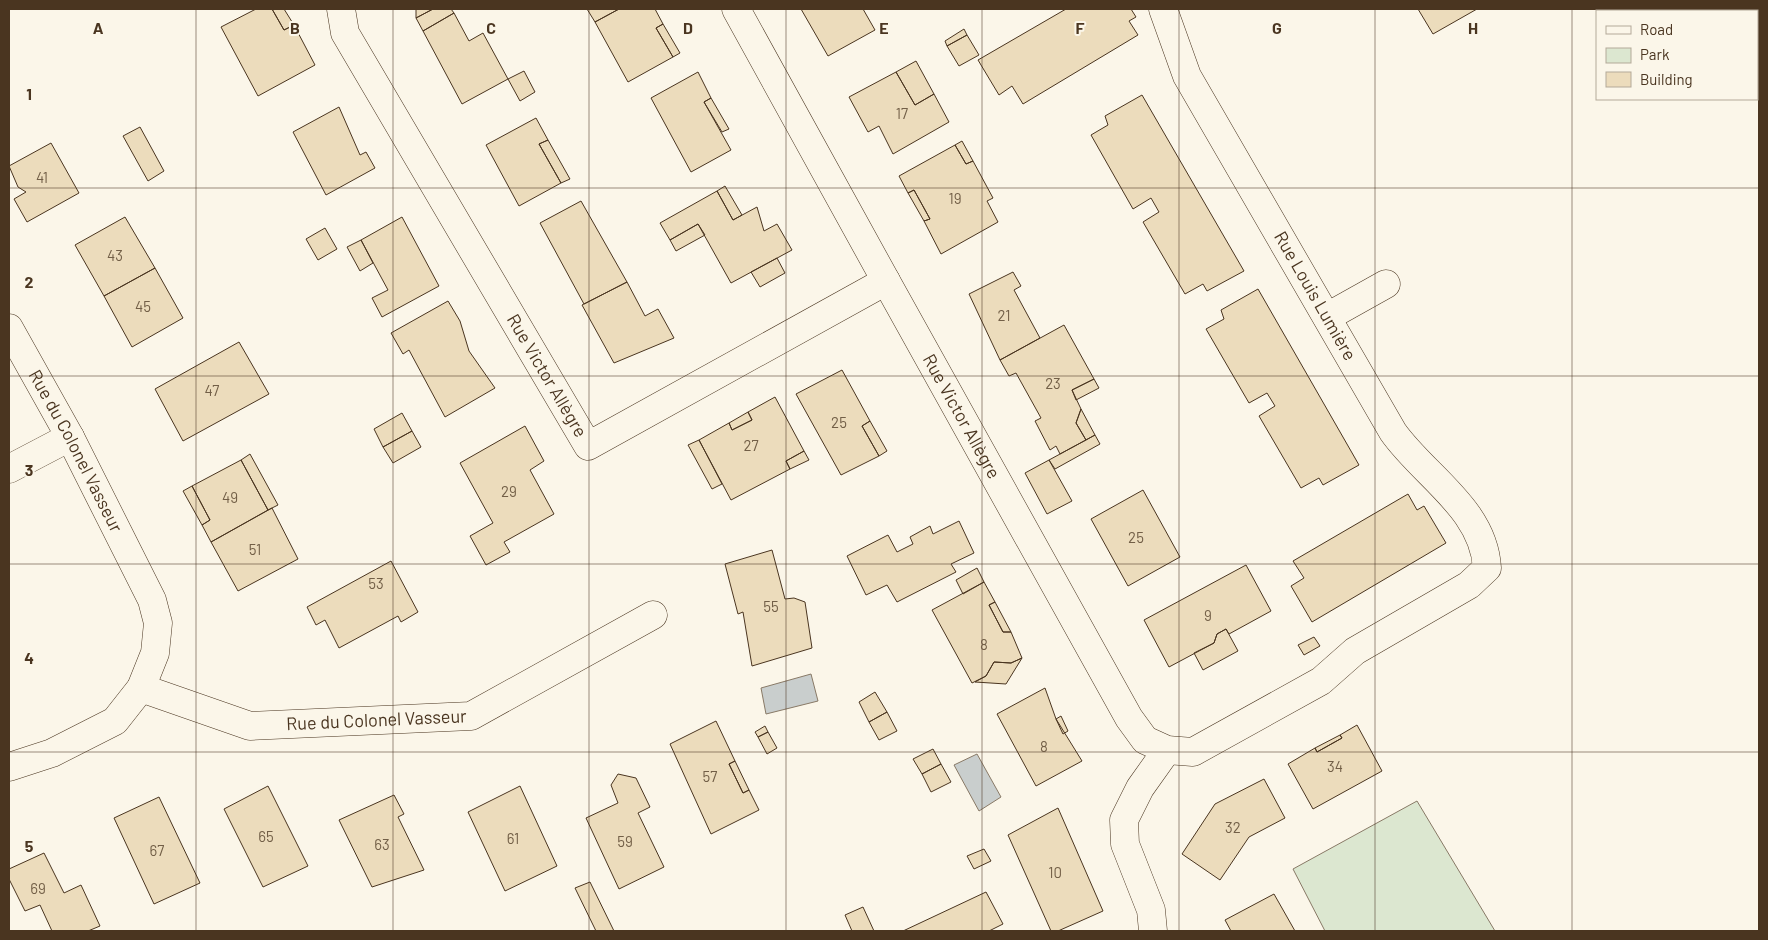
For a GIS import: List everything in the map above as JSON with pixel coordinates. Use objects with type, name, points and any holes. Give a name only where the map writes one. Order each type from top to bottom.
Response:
[{"type":"street","name":"Rue Victor Allègre","points":[[341,9],[345,33],[588,446],[886,281]]},
{"type":"street","name":"Rue Victor Allègre","points":[[736,9],[1129,718],[1145,740],[1167,750]]},
{"type":"street","name":"Rue Louis Lumière","points":[[1163,9],[1187,76],[1398,438],[1406,450],[1454,496],[1481,538],[1486,553],[1487,568],[1469,585],[1355,651],[1321,681],[1193,752],[1167,750]]},
{"type":"street","points":[[1327,317],[1386,284]]},
{"type":"street","name":"Rue du Colonel Vasseur","points":[[9,328],[70,438],[152,600],[158,623],[155,653],[141,688],[115,721],[52,753],[9,767]]},
{"type":"street","points":[[9,469],[70,438]]},
{"type":"street","name":"Rue du Colonel Vasseur","points":[[141,688],[250,726],[471,716],[653,615]]},
{"type":"street","points":[[1153,931],[1151,910],[1125,844],[1124,820],[1140,788],[1167,750]]},
{"type":"green space","points":[[1417,801],[1495,931],[1325,931],[1293,869]]},
{"type":"shaded area","points":[[811,674],[818,701],[766,714],[761,688]]},
{"type":"shaded area","points":[[977,754],[1001,797],[979,811],[954,765]]},
{"type":"building","points":[[256,9],[272,9],[284,30],[294,25],[315,65],[258,96],[221,27]]},
{"type":"building","points":[[272,9],[284,9],[294,25],[284,30]]},
{"type":"building","points":[[416,9],[433,9],[416,18]]},
{"type":"building","points":[[433,9],[451,9],[454,13],[423,31],[416,18]]},
{"type":"building","points":[[587,9],[619,9],[595,22]]},
{"type":"building","points":[[619,9],[655,9],[663,24],[656,28],[673,57],[628,82],[595,22]]},
{"type":"building","points":[[801,9],[863,9],[875,30],[828,56]]},
{"type":"building","points":[[1066,9],[1131,9],[1136,17],[1129,21],[1138,35],[1023,104],[1012,86],[999,95],[978,60]]},
{"type":"building","points":[[1418,9],[1477,9],[1433,34]]},
{"type":"building","points":[[1759,9],[1759,17],[1758,10],[1730,10]]},
{"type":"building","points":[[454,13],[469,41],[483,33],[508,79],[462,104],[423,31]]},
{"type":"building","points":[[663,24],[680,53],[673,57],[656,28]]},
{"type":"building","points":[[964,29],[967,35],[947,46],[945,41]]},
{"type":"building","points":[[967,35],[979,55],[959,66],[947,46]]},
{"type":"building","points":[[916,61],[934,94],[915,105],[896,72]]},
{"type":"building","points":[[524,71],[535,92],[520,101],[508,79]]},
{"type":"building","points":[[698,72],[711,98],[704,102],[731,150],[691,172],[651,98]]},
{"type":"building","points":[[896,72],[915,105],[934,94],[949,122],[893,154],[879,126],[868,132],[849,97]]},
{"type":"building","points":[[1142,95],[1244,271],[1207,291],[1203,284],[1185,294],[1143,222],[1159,212],[1151,198],[1133,209],[1091,135],[1108,125],[1105,116]]},
{"type":"building","points":[[711,98],[729,129],[722,132],[704,102]]},
{"type":"building","points":[[339,107],[360,155],[366,152],[375,168],[326,195],[293,132]]},
{"type":"building","points":[[536,118],[548,140],[539,144],[561,183],[519,206],[486,145]]},
{"type":"building","points":[[140,127],[164,171],[148,181],[123,136]]},
{"type":"building","points":[[548,140],[570,179],[561,183],[539,144]]},
{"type":"building","points":[[962,141],[973,161],[966,164],[955,145]]},
{"type":"building","points":[[51,143],[79,193],[27,222],[14,199],[26,192],[18,187],[9,166]]},
{"type":"building","points":[[955,145],[966,164],[973,161],[993,198],[987,201],[998,222],[941,254],[924,221],[930,219],[914,190],[908,193],[899,176]]},
{"type":"building","points":[[725,186],[742,215],[733,220],[717,191]]},
{"type":"building","points":[[914,190],[930,219],[924,221],[908,193]]},
{"type":"building","points":[[717,191],[733,220],[757,207],[764,231],[777,224],[792,250],[731,283],[698,224],[670,240],[660,223]]},
{"type":"building","points":[[581,201],[627,282],[584,304],[540,223]]},
{"type":"building","points":[[125,217],[155,268],[104,296],[75,245]]},
{"type":"building","points":[[402,217],[439,286],[382,317],[372,298],[388,290],[361,240]]},
{"type":"building","points":[[698,224],[705,235],[676,251],[670,240]]},
{"type":"building","points":[[325,228],[337,249],[318,260],[306,239]]},
{"type":"building","points":[[361,240],[373,263],[360,271],[347,247]]},
{"type":"building","points":[[777,258],[785,273],[760,287],[751,272]]},
{"type":"building","points":[[155,268],[183,318],[132,347],[104,296]]},
{"type":"building","points":[[1013,272],[1021,286],[1014,290],[1040,338],[1000,360],[969,294]]},
{"type":"building","points":[[627,282],[645,316],[658,309],[674,338],[614,363],[582,305]]},
{"type":"building","points":[[1258,289],[1359,465],[1323,485],[1319,478],[1301,488],[1259,416],[1275,406],[1267,393],[1249,403],[1206,329],[1224,319],[1221,310]]},
{"type":"building","points":[[448,301],[460,321],[469,351],[495,388],[445,417],[409,350],[403,354],[391,333]]},
{"type":"building","points":[[1064,325],[1094,379],[1072,390],[1081,409],[1076,423],[1086,440],[1060,454],[1056,446],[1050,450],[1035,421],[1041,418],[1016,373],[1009,376],[1000,360]]},
{"type":"building","points":[[239,342],[269,394],[183,441],[155,389]]},
{"type":"building","points":[[842,370],[870,421],[862,426],[879,456],[841,475],[796,394]]},
{"type":"building","points":[[1094,379],[1099,388],[1076,400],[1072,390]]},
{"type":"building","points":[[775,397],[804,451],[786,461],[790,469],[731,500],[699,440],[729,423],[732,430],[752,420],[748,412]]},
{"type":"building","points":[[1081,409],[1095,435],[1086,440],[1076,423]]},
{"type":"building","points":[[748,412],[752,420],[732,430],[729,423]]},
{"type":"building","points":[[402,413],[412,431],[383,447],[374,429]]},
{"type":"building","points":[[870,421],[887,451],[879,456],[862,426]]},
{"type":"building","points":[[525,426],[544,461],[530,470],[554,514],[504,542],[510,552],[486,565],[470,536],[493,523],[460,463]]},
{"type":"building","points":[[412,431],[421,447],[393,463],[383,447]]},
{"type":"building","points":[[1095,435],[1100,444],[1055,469],[1049,460]]},
{"type":"building","points":[[699,440],[722,484],[712,489],[688,445]]},
{"type":"building","points":[[804,451],[809,460],[790,469],[786,461]]},
{"type":"building","points":[[250,454],[278,505],[268,510],[241,460]]},
{"type":"building","points":[[241,460],[268,510],[211,542],[202,525],[210,520],[192,486]]},
{"type":"building","points":[[1049,460],[1072,501],[1047,514],[1025,473]]},
{"type":"building","points":[[192,486],[210,520],[202,525],[183,491]]},
{"type":"building","points":[[1143,490],[1180,557],[1128,586],[1091,519]]},
{"type":"building","points":[[1408,494],[1417,510],[1424,506],[1446,543],[1312,622],[1291,586],[1304,578],[1293,561]]},
{"type":"building","points":[[272,508],[298,559],[238,591],[211,542]]},
{"type":"building","points":[[959,521],[974,553],[951,564],[956,572],[897,602],[887,585],[866,595],[847,556],[888,535],[897,552],[913,544],[910,537],[930,526],[933,534]]},
{"type":"building","points":[[772,550],[785,599],[794,598],[805,602],[812,648],[752,666],[743,612],[738,614],[725,564]]},
{"type":"building","points":[[391,561],[418,612],[401,622],[398,616],[339,648],[325,620],[316,625],[307,607]]},
{"type":"building","points":[[1246,565],[1271,611],[1229,634],[1226,629],[1217,634],[1214,643],[1169,667],[1144,620]]},
{"type":"building","points":[[977,568],[984,582],[963,594],[956,580]]},
{"type":"building","points":[[984,582],[995,602],[989,605],[1003,632],[1011,632],[1022,658],[1011,663],[994,662],[986,676],[972,683],[932,610]]},
{"type":"building","points":[[995,602],[1011,632],[1003,632],[989,605]]},
{"type":"building","points":[[1226,629],[1238,651],[1203,670],[1194,653],[1214,643],[1217,634]]},
{"type":"building","points":[[1314,637],[1320,646],[1304,655],[1298,645]]},
{"type":"building","points":[[1022,658],[1006,684],[975,682],[986,676],[994,662],[1011,663]]},
{"type":"building","points":[[1045,688],[1056,719],[1082,761],[1036,786],[997,714]]},
{"type":"building","points":[[875,692],[887,712],[869,722],[859,702]]},
{"type":"building","points":[[887,712],[897,731],[879,740],[869,722]]},
{"type":"building","points":[[1061,716],[1068,731],[1063,734],[1056,719]]},
{"type":"building","points":[[716,721],[735,761],[729,764],[743,793],[749,790],[759,810],[711,834],[670,744]]},
{"type":"building","points":[[1357,725],[1382,771],[1313,809],[1288,764],[1315,748],[1317,752],[1342,738],[1340,735]]},
{"type":"building","points":[[765,726],[768,732],[758,737],[755,732]]},
{"type":"building","points":[[768,732],[777,748],[767,754],[758,737]]},
{"type":"building","points":[[1340,735],[1342,738],[1317,752],[1315,748]]},
{"type":"building","points":[[933,749],[941,764],[922,774],[913,759]]},
{"type":"building","points":[[735,761],[749,790],[743,793],[729,764]]},
{"type":"building","points":[[941,764],[951,782],[931,792],[922,774]]},
{"type":"building","points":[[618,774],[636,778],[650,807],[638,813],[664,867],[619,889],[586,818],[618,803],[611,785]]},
{"type":"building","points":[[1264,779],[1285,818],[1249,837],[1220,880],[1182,854],[1215,804]]},
{"type":"building","points":[[268,786],[308,866],[263,887],[224,809]]},
{"type":"building","points":[[520,786],[557,866],[505,891],[468,812]]},
{"type":"building","points":[[394,795],[404,814],[398,817],[424,870],[372,887],[339,820]]},
{"type":"building","points":[[159,797],[200,883],[154,904],[114,818]]},
{"type":"building","points":[[1058,808],[1103,911],[1058,931],[1051,931],[1008,835]]},
{"type":"building","points":[[984,849],[991,861],[974,869],[967,856]]},
{"type":"building","points":[[44,853],[64,893],[81,885],[100,926],[88,931],[52,931],[40,905],[25,911],[9,879],[9,869]]},
{"type":"building","points":[[590,882],[614,931],[596,931],[575,888]]},
{"type":"building","points":[[986,892],[1003,924],[989,931],[903,931]]},
{"type":"building","points":[[1274,894],[1295,931],[1231,931],[1225,920]]},
{"type":"building","points":[[863,907],[874,931],[852,931],[845,915]]}]
